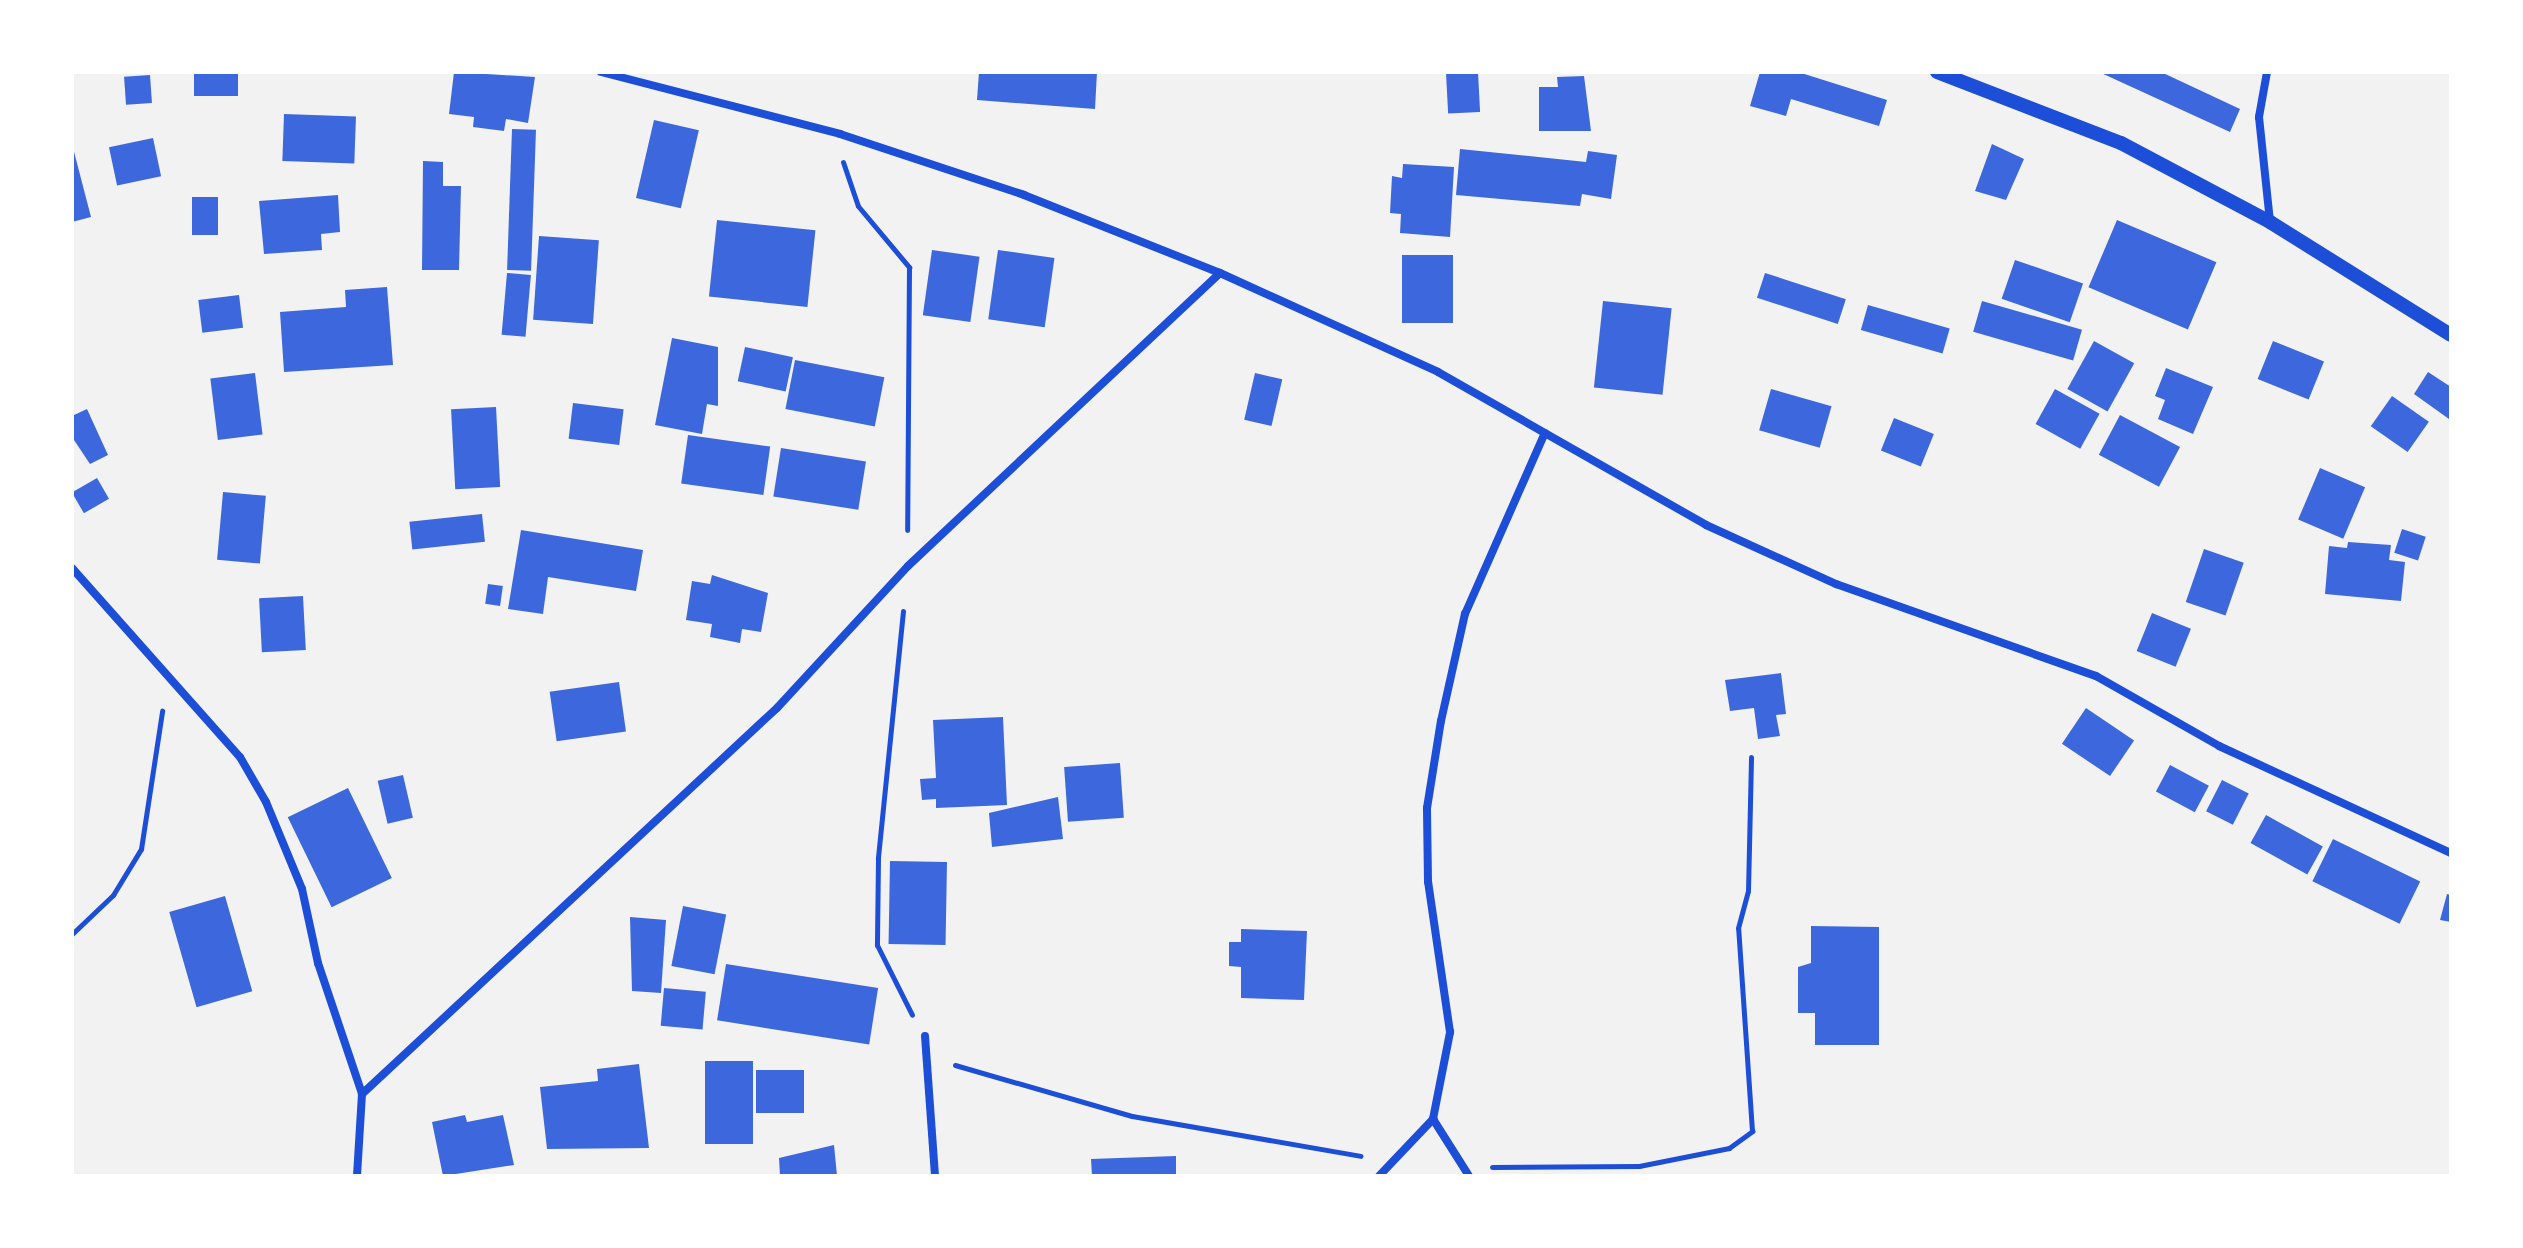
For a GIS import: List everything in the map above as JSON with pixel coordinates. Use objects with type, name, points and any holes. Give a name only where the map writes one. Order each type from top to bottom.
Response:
[{"type":"street","points":[[601,72],[855,138],[1024,195],[1220,273],[1438,372],[1706,525],[1836,584],[2096,676],[2219,746],[2451,853]]},
{"type":"street","points":[[1937,72],[2121,143],[2270,222],[2451,335]]},
{"type":"street","points":[[2267,72],[2259,117],[2270,222]]},
{"type":"street","points":[[362,1094],[777,708],[908,566],[1220,273]]},
{"type":"street","points":[[1379,1176],[1433,1119],[1450,1032],[1428,882],[1427,808],[1441,721],[1465,614],[1545,433]]},
{"type":"street","points":[[72,568],[240,757],[266,802],[302,889],[318,963],[362,1094],[357,1176]]},
{"type":"street","points":[[925,1036],[935,1176]]},
{"type":"street","points":[[1433,1119],[1460,1170],[1469,1176]]},
{"type":"path","points":[[72,934],[113,895],[141,849],[168,675]]},
{"type":"path","points":[[1460,1170],[1639,1166],[1729,1148],[1752,1131],[1738,928],[1748,891],[1751,757]]},
{"type":"path","points":[[925,1036],[958,1068],[1033,1092],[1280,1147],[1394,1159]]},
{"type":"building","points":[[194,72],[238,72],[238,96],[194,96]]},
{"type":"building","points":[[454,72],[535,77],[528,123],[506,119],[504,131],[473,127],[474,117],[449,114]]},
{"type":"building","points":[[979,72],[1097,72],[1095,109],[977,100]]},
{"type":"building","points":[[1478,72],[1480,112],[1448,114],[1446,74]]},
{"type":"building","points":[[1760,72],[1798,72],[1887,100],[1879,126],[1791,99],[1786,116],[1750,106]]},
{"type":"building","points":[[2099,72],[2161,72],[2240,109],[2230,132]]},
{"type":"building","points":[[150,75],[152,103],[126,105],[124,77]]},
{"type":"building","points":[[1584,76],[1591,131],[1539,131],[1539,87],[1558,87],[1557,77]]},
{"type":"building","points":[[284,114],[356,117],[354,163],[282,161]]},
{"type":"building","points":[[654,120],[699,130],[681,208],[636,198]]},
{"type":"building","points":[[512,129],[536,130],[531,271],[507,270]]},
{"type":"building","points":[[153,138],[161,176],[117,186],[109,147]]},
{"type":"building","points":[[72,144],[91,217],[72,222]]},
{"type":"building","points":[[1992,144],[2024,159],[2006,200],[1975,191]]},
{"type":"building","points":[[1460,149],[1586,162],[1588,151],[1617,155],[1611,199],[1582,194],[1580,206],[1456,195]]},
{"type":"building","points":[[423,161],[443,162],[443,186],[461,186],[459,270],[422,270]]},
{"type":"building","points":[[1403,164],[1454,167],[1450,237],[1400,233],[1401,214],[1390,213],[1392,176],[1402,178]]},
{"type":"building","points":[[338,195],[340,232],[321,234],[322,250],[264,254],[259,201]]},
{"type":"building","points":[[192,197],[218,197],[218,235],[192,235]]},
{"type":"building","points":[[717,220],[815,230],[807,307],[709,297]]},
{"type":"building","points":[[2117,220],[2216,262],[2188,329],[2088,287]]},
{"type":"building","points":[[539,236],[599,240],[593,324],[533,320]]},
{"type":"building","points":[[932,250],[980,257],[970,322],[923,315]]},
{"type":"building","points":[[998,250],[1054,258],[1045,327],[988,319]]},
{"type":"building","points":[[1402,255],[1453,255],[1453,323],[1402,323]]},
{"type":"building","points":[[2015,260],[2083,283],[2070,322],[2002,299]]},
{"type":"building","points":[[507,273],[531,275],[526,337],[502,335]]},
{"type":"building","points":[[1765,273],[1846,299],[1838,324],[1757,298]]},
{"type":"building","points":[[387,287],[393,365],[284,372],[280,312],[346,307],[345,290]]},
{"type":"building","points":[[239,295],[243,328],[202,333],[198,300]]},
{"type":"building","points":[[1603,301],[1672,308],[1663,395],[1594,388]]},
{"type":"building","points":[[1982,301],[2082,330],[2073,360],[1973,332]]},
{"type":"building","points":[[1868,305],[1950,328],[1943,353],[1861,330]]},
{"type":"building","points":[[672,338],[718,347],[718,406],[707,404],[702,434],[655,425]]},
{"type":"building","points":[[2094,341],[2134,363],[2108,411],[2067,389]]},
{"type":"building","points":[[2273,341],[2324,362],[2309,400],[2258,379]]},
{"type":"building","points":[[745,347],[793,357],[786,391],[738,381]]},
{"type":"building","points":[[795,360],[884,377],[875,426],[785,409]]},
{"type":"building","points":[[2166,368],[2213,387],[2193,434],[2158,419],[2165,400],[2155,396]]},
{"type":"building","points":[[2428,372],[2451,387],[2449,419],[2414,394]]},
{"type":"building","points":[[255,373],[263,435],[218,440],[210,378]]},
{"type":"building","points":[[1255,373],[1282,379],[1271,426],[1244,420]]},
{"type":"building","points":[[1771,389],[1832,406],[1820,448],[1759,430]]},
{"type":"building","points":[[2055,389],[2100,414],[2080,449],[2036,424]]},
{"type":"building","points":[[2392,396],[2429,422],[2408,452],[2371,426]]},
{"type":"building","points":[[573,403],[624,409],[619,445],[569,439]]},
{"type":"building","points":[[496,407],[500,487],[455,489],[451,409]]},
{"type":"building","points":[[87,409],[108,455],[90,464],[72,437],[72,416]]},
{"type":"building","points":[[2120,415],[2180,447],[2159,487],[2099,455]]},
{"type":"building","points":[[1894,418],[1934,434],[1921,467],[1881,450]]},
{"type":"building","points":[[688,435],[770,447],[763,495],[681,484]]},
{"type":"building","points":[[781,448],[866,461],[858,510],[773,496]]},
{"type":"building","points":[[2320,468],[2365,487],[2343,539],[2298,520]]},
{"type":"building","points":[[97,478],[109,499],[84,513],[72,492]]},
{"type":"building","points":[[223,492],[266,496],[260,563],[217,560]]},
{"type":"building","points":[[482,514],[485,542],[412,549],[409,522]]},
{"type":"building","points":[[2402,529],[2426,537],[2418,561],[2394,553]]},
{"type":"building","points":[[521,530],[643,550],[636,591],[548,577],[543,614],[508,609]]},
{"type":"building","points":[[2348,542],[2391,545],[2389,560],[2405,562],[2401,601],[2325,594],[2329,546],[2347,548]]},
{"type":"building","points":[[2204,549],[2244,563],[2225,616],[2186,602]]},
{"type":"building","points":[[712,575],[768,593],[761,632],[742,629],[740,643],[710,637],[712,624],[686,620],[692,581],[710,584]]},
{"type":"building","points":[[488,584],[503,586],[500,606],[485,604]]},
{"type":"building","points":[[303,596],[306,650],[262,652],[259,598]]},
{"type":"building","points":[[2152,613],[2191,629],[2176,667],[2137,651]]},
{"type":"building","points":[[1781,673],[1786,714],[1776,715],[1780,736],[1758,739],[1754,708],[1730,711],[1725,680]]},
{"type":"building","points":[[619,682],[626,732],[557,741],[550,692]]},
{"type":"building","points":[[2086,708],[2134,740],[2110,776],[2062,744]]},
{"type":"building","points":[[1003,717],[1007,805],[936,808],[936,799],[922,800],[920,779],[936,778],[933,720]]},
{"type":"building","points":[[1120,763],[1124,818],[1068,822],[1064,767]]},
{"type":"building","points":[[2170,765],[2209,786],[2195,812],[2156,791]]},
{"type":"building","points":[[403,775],[413,818],[388,824],[378,781]]},
{"type":"building","points":[[2222,780],[2249,794],[2233,825],[2206,811]]},
{"type":"building","points":[[348,788],[392,878],[332,907],[288,817]]},
{"type":"building","points":[[1058,797],[1063,839],[992,847],[989,813]]},
{"type":"building","points":[[2266,815],[2323,847],[2307,875],[2250,843]]},
{"type":"building","points":[[2333,839],[2420,882],[2400,924],[2312,881]]},
{"type":"building","points":[[890,861],[947,862],[946,945],[889,944]]},
{"type":"building","points":[[2447,894],[2451,895],[2451,922],[2440,920]]},
{"type":"building","points":[[225,896],[252,991],[197,1007],[169,912]]},
{"type":"building","points":[[683,906],[726,914],[715,974],[671,966]]},
{"type":"building","points":[[630,917],[666,920],[661,993],[632,991]]},
{"type":"building","points":[[1811,926],[1879,927],[1879,1045],[1815,1045],[1815,1013],[1798,1013],[1798,967],[1811,963]]},
{"type":"building","points":[[1241,929],[1307,931],[1304,1000],[1241,998],[1241,967],[1229,966],[1229,942],[1241,942]]},
{"type":"building","points":[[726,964],[878,988],[869,1044],[717,1020]]},
{"type":"building","points":[[664,988],[706,992],[703,1030],[661,1026]]},
{"type":"building","points":[[705,1061],[753,1061],[753,1144],[705,1144]]},
{"type":"building","points":[[639,1064],[649,1148],[547,1149],[540,1087],[598,1081],[597,1069]]},
{"type":"building","points":[[756,1070],[804,1070],[804,1113],[756,1113]]},
{"type":"building","points":[[465,1115],[467,1122],[503,1115],[514,1165],[443,1176],[432,1122]]},
{"type":"building","points":[[834,1145],[837,1176],[780,1176],[779,1158]]},
{"type":"building","points":[[1176,1156],[1176,1176],[1092,1176],[1091,1159]]}]
